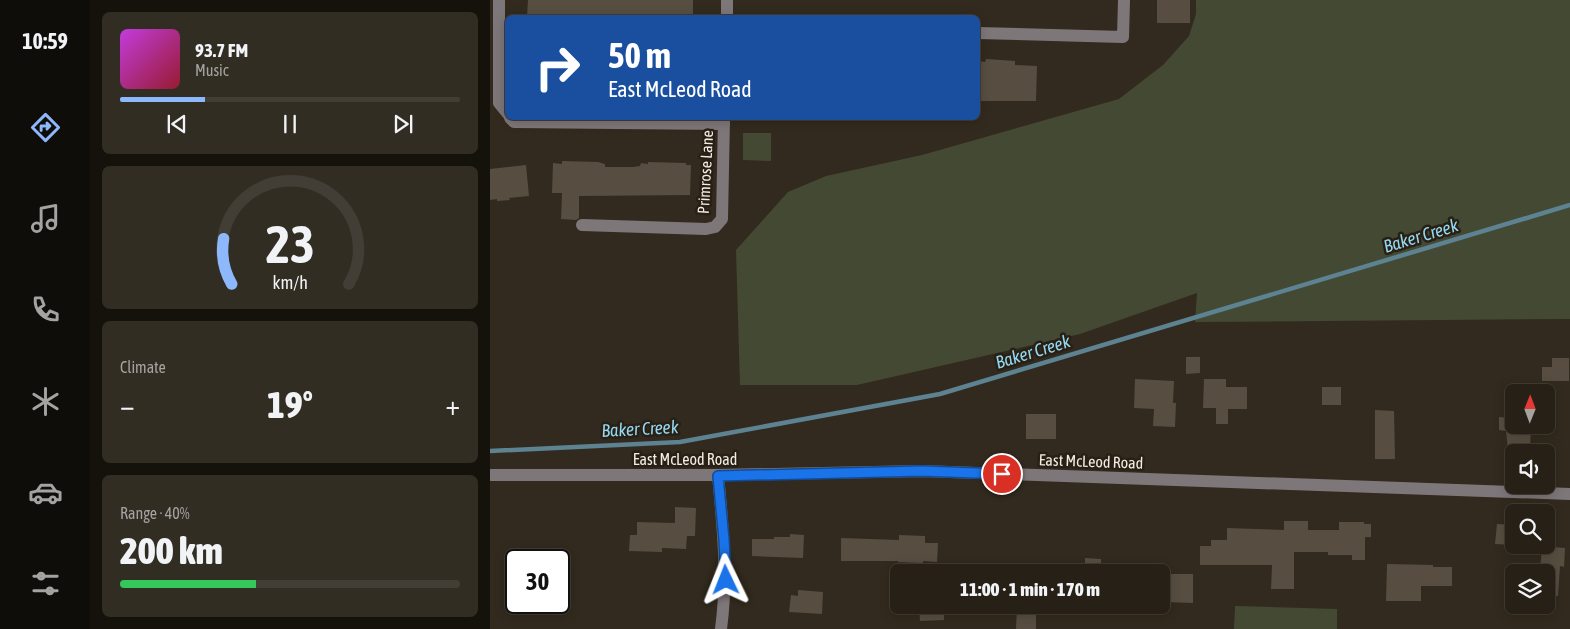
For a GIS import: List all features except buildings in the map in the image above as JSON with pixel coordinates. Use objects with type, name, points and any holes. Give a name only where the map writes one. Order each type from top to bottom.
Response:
[{"type":"street","points":[[498,0],[498,103],[505,111]]},
{"type":"street","points":[[727,0],[727,15]]},
{"type":"street","points":[[980,33],[1123,36],[1124,0]]},
{"type":"street","points":[[512,120],[514,122],[724,121]]},
{"type":"street","name":"Primrose Lane","points":[[582,225],[706,229],[715,226],[722,218],[724,121]]},
{"type":"street","name":"East McLeod Road","points":[[490,475],[718,476],[922,471],[1570,494]]},
{"type":"street","points":[[718,476],[726,580],[721,629]]},
{"type":"green space","points":[[1196,0],[1570,0],[1570,319],[1195,322],[1197,293],[1080,334],[857,385],[740,385],[736,250],[788,192],[826,176],[922,155],[1119,99],[1163,65],[1189,36],[1196,14]]},
{"type":"green space","points":[[743,133],[771,133],[771,161],[743,160]]},
{"type":"green space","points":[[1235,606],[1337,609],[1337,629],[1234,629]]},
{"type":"waterway","name":"Baker Creek","points":[[490,451],[680,442],[940,394],[1570,205]]},
{"type":"route","points":[[726,580],[718,476],[922,471],[1002,474]]}]
